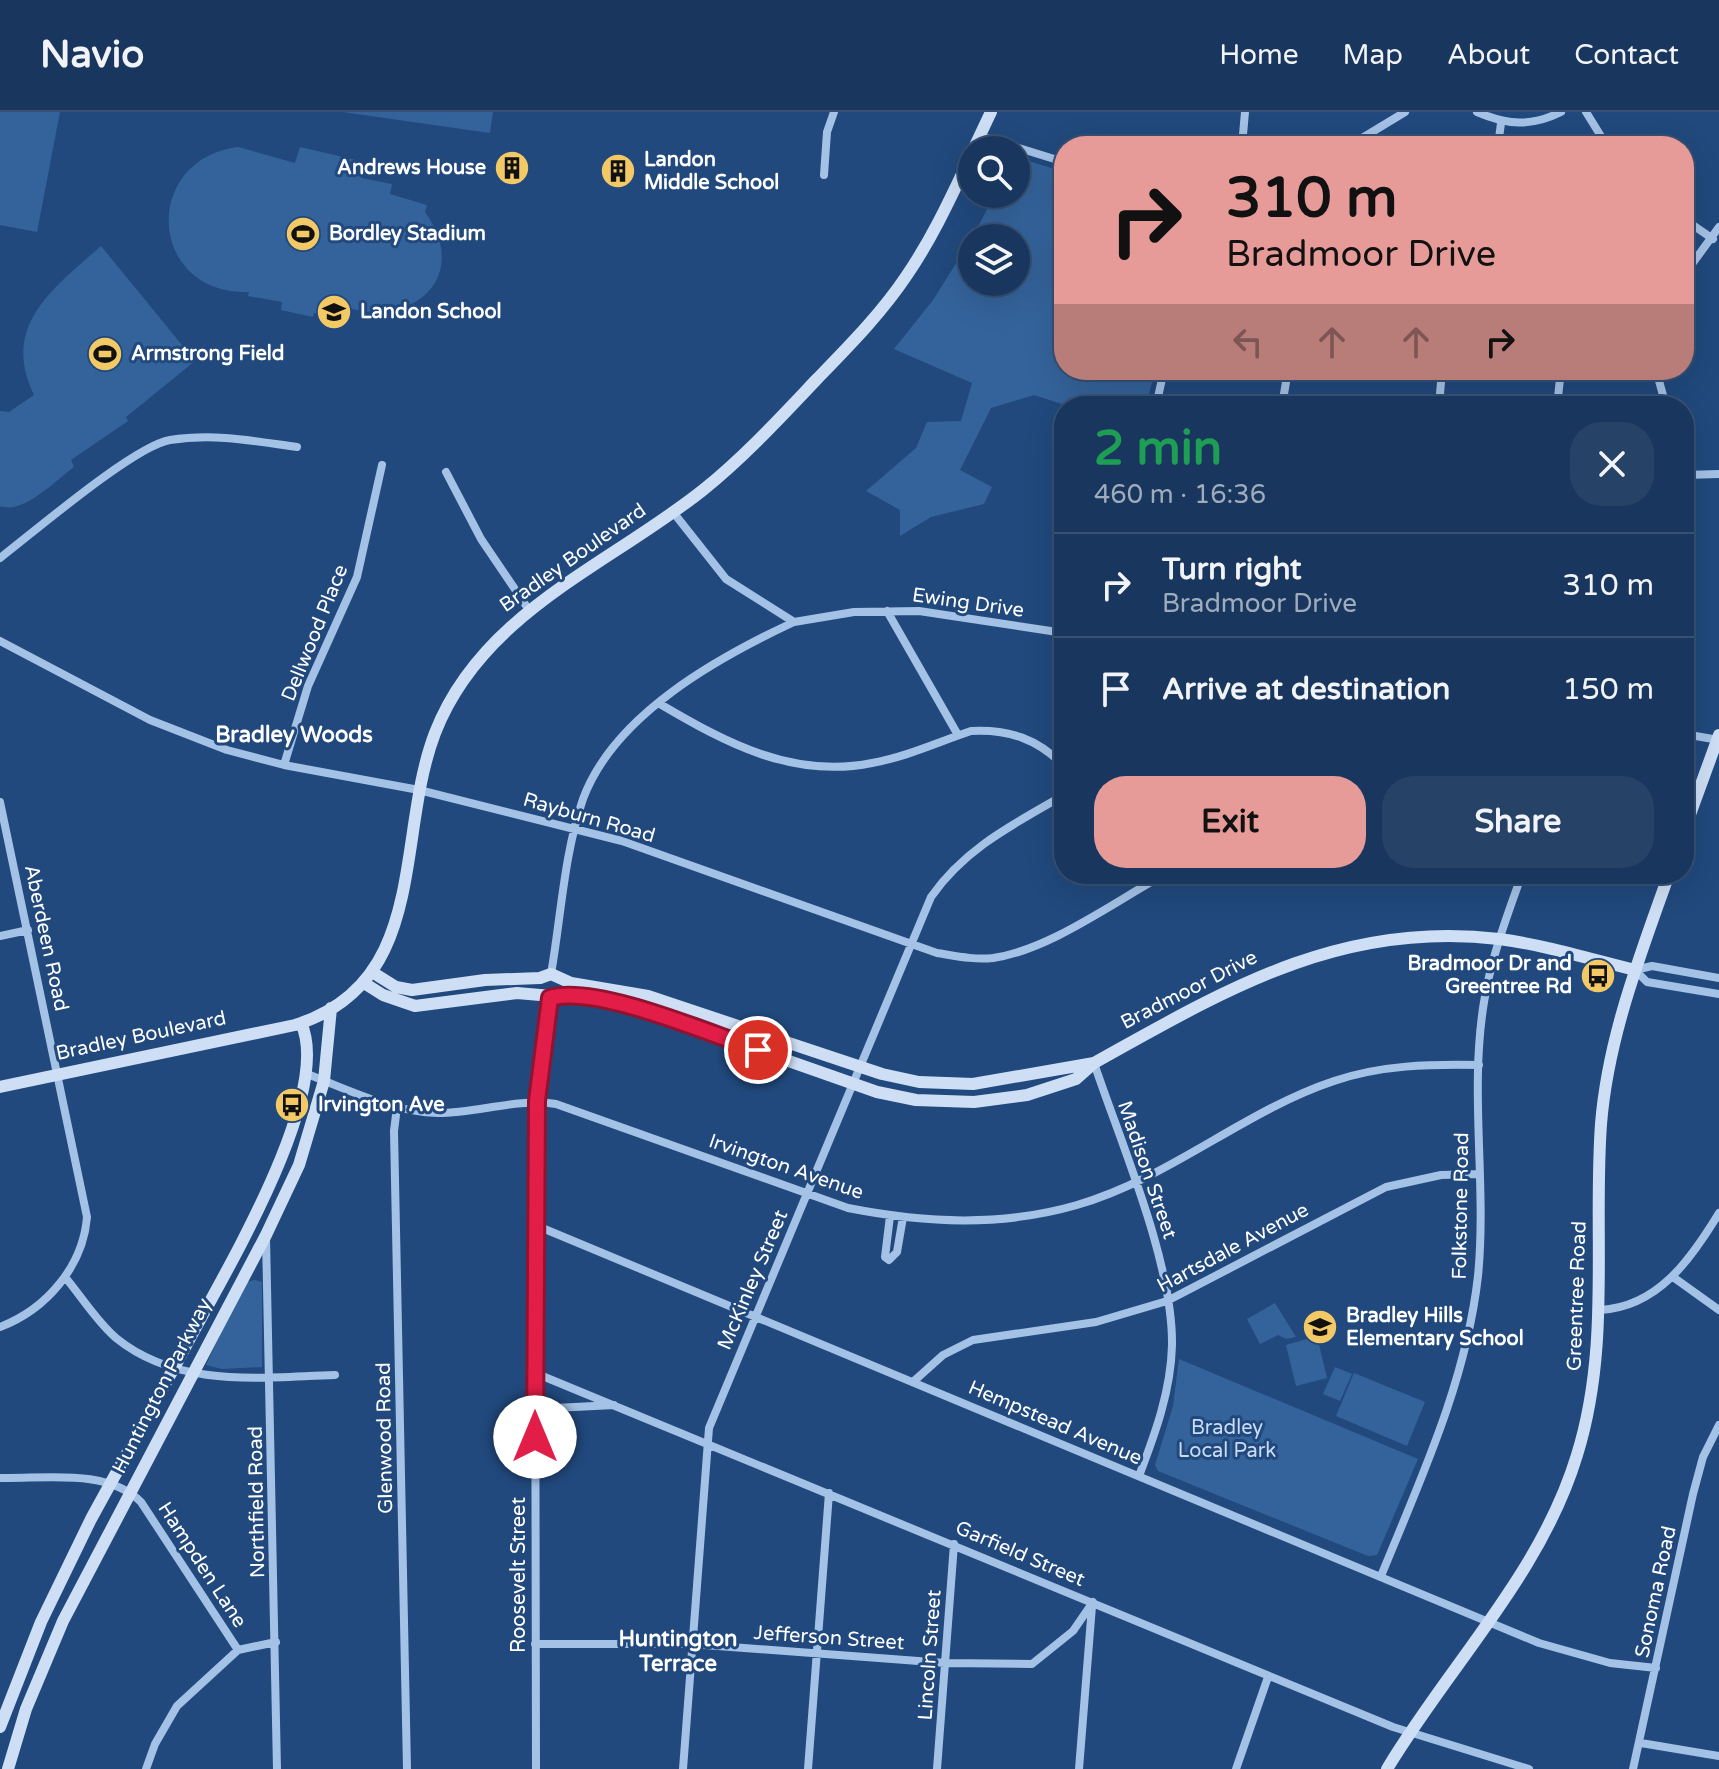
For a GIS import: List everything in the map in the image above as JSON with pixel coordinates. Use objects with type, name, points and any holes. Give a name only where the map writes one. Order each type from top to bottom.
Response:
[{"type":"street","points":[[824,175],[827,132],[834,112]]},
{"type":"street","name":"Bradley Boulevard","points":[[980,136],[991,112]]},
{"type":"street","points":[[1243,136],[1245,112]]},
{"type":"street","points":[[1369,136],[1405,112]]},
{"type":"street","points":[[1477,112],[1501,123],[1535,122],[1561,112]]},
{"type":"street","points":[[1586,112],[1601,136]]},
{"type":"street","points":[[1499,136],[1501,123]]},
{"type":"street","points":[[1030,151],[1054,159]]},
{"type":"street","name":"Bradley Boulevard","points":[[0,1087],[306,1021],[331,1008],[368,978],[398,916],[419,790],[434,736],[453,696],[489,646],[529,610],[673,512],[747,450],[873,319],[930,239],[958,182]]},
{"type":"street","points":[[1694,226],[1713,239]]},
{"type":"street","points":[[1694,263],[1719,227]]},
{"type":"street","points":[[0,558],[131,459],[163,442],[220,435],[297,447]]},
{"type":"street","name":"Dellwood Place","points":[[284,765],[308,686],[357,577],[382,465]]},
{"type":"street","points":[[446,472],[481,539],[529,610]]},
{"type":"street","points":[[1694,475],[1719,474]]},
{"type":"street","points":[[673,512],[726,579],[794,622]]},
{"type":"street","points":[[887,611],[958,735]]},
{"type":"street","name":"Ewing Drive","points":[[794,622],[887,611],[939,613],[1054,631]]},
{"type":"street","points":[[550,997],[583,799],[604,758],[626,733],[710,666],[794,622]]},
{"type":"street","name":"Rayburn Road","points":[[0,641],[150,720],[227,750],[284,765],[419,790],[577,828],[622,841],[910,944],[967,958],[1016,953],[1043,942],[1147,884]]},
{"type":"street","points":[[660,704],[747,751],[807,766],[841,768],[873,763],[958,735],[988,730],[1017,735],[1041,744],[1054,756]]},
{"type":"street","points":[[1694,735],[1718,738],[1694,804]]},
{"type":"street","name":"McKinley Street","points":[[683,1769],[709,1428],[931,897],[962,859],[982,843],[1054,801]]},
{"type":"street","name":"Aberdeen Road","points":[[0,802],[87,1217],[79,1258],[65,1277],[33,1310],[0,1327]]},
{"type":"street","name":"Folkstone Road","points":[[1381,1576],[1441,1430],[1464,1358],[1478,1275],[1479,1065],[1484,1003],[1499,939],[1518,884]]},
{"type":"street","name":"Greentree Road","points":[[1387,1769],[1409,1732],[1541,1541],[1571,1475],[1592,1394],[1600,1310],[1601,1120],[1612,1047],[1665,884]]},
{"type":"street","points":[[0,936],[28,930]]},
{"type":"street","name":"Bradmoor Drive","points":[[368,978],[383,995],[415,1006],[502,994],[550,997],[643,1010],[854,1083],[916,1100],[974,1102],[1027,1095],[1076,1079],[1094,1063],[1226,990],[1307,958],[1399,940],[1499,939],[1635,970],[1652,966],[1719,978]]},
{"type":"street","name":"Bradmoor Drive","points":[[1635,970],[1647,982],[1719,994]]},
{"type":"street","points":[[550,997],[537,985],[551,977]]},
{"type":"street","name":"Bradmoor Drive","points":[[368,978],[412,990],[485,980],[551,977],[648,996],[860,1067],[919,1082],[960,1084],[1023,1077],[1094,1063]]},
{"type":"street","name":"Roosevelt Street","points":[[536,1769],[537,1101],[550,997]]},
{"type":"street","name":"Huntington Parkway","points":[[8,1769],[41,1670],[266,1235],[309,1139],[324,1081],[331,1008]]},
{"type":"street","points":[[306,1021],[327,1049]]},
{"type":"street","name":"Huntington Parkway","points":[[0,1727],[41,1622],[111,1481],[282,1158],[307,1074],[306,1021]]},
{"type":"street","name":"Madison Street","points":[[1094,1063],[1161,1262],[1172,1345],[1167,1387],[1157,1429],[1139,1476]]},
{"type":"street","name":"Irvington Avenue","points":[[307,1074],[397,1107],[442,1113],[537,1101],[556,1104],[848,1208],[890,1216],[957,1222],[1016,1218],[1078,1205],[1134,1183],[1297,1096],[1334,1081],[1407,1066],[1479,1065]]},
{"type":"street","name":"Glenwood Road","points":[[397,1107],[394,1131],[407,1769]]},
{"type":"street","name":"Hartsdale Avenue","points":[[914,1381],[943,1355],[973,1340],[1096,1322],[1167,1301],[1386,1187],[1414,1179],[1479,1174]]},
{"type":"street","points":[[1600,1310],[1633,1305],[1673,1277],[1719,1213]]},
{"type":"street","points":[[890,1216],[885,1257],[889,1260],[897,1252],[903,1217]]},
{"type":"street","name":"Hempstead Avenue","points":[[535,1225],[1487,1621],[1569,1653],[1656,1668]]},
{"type":"street","points":[[247,1226],[266,1235]]},
{"type":"street","name":"Northfield Road","points":[[266,1235],[277,1769]]},
{"type":"street","points":[[65,1277],[115,1337],[173,1368],[192,1374],[270,1377],[335,1375]]},
{"type":"street","points":[[1673,1277],[1719,1310]]},
{"type":"street","name":"Garfield Street","points":[[535,1373],[954,1544],[1268,1677],[1409,1732],[1529,1769]]},
{"type":"street","name":"Garfield Street","points":[[535,1409],[618,1405]]},
{"type":"street","name":"Sonoma Road","points":[[1633,1769],[1693,1494],[1703,1457],[1719,1425]]},
{"type":"street","name":"Hampden Lane","points":[[0,1478],[111,1481],[131,1492],[141,1502],[238,1650]]},
{"type":"street","points":[[808,1769],[829,1493]]},
{"type":"street","name":"Lincoln Street","points":[[937,1769],[954,1544]]},
{"type":"street","points":[[1079,1769],[1093,1602]]},
{"type":"street","name":"Jefferson Street","points":[[535,1644],[691,1644],[945,1663],[1032,1664],[1073,1631],[1093,1602]]},
{"type":"street","points":[[146,1769],[155,1744],[177,1706],[238,1650],[276,1642]]},
{"type":"street","points":[[1236,1769],[1268,1677]]},
{"type":"street","points":[[1641,1743],[1719,1756]]},
{"type":"green space","points":[[0,112],[60,112],[37,232],[0,225]]},
{"type":"green space","points":[[343,112],[493,112],[490,133]]},
{"type":"green space","name":"Bordley Stadium","points":[[238,147],[295,163],[300,147],[364,162],[361,178],[392,184],[390,194],[427,205],[425,212],[438,235],[442,257],[439,276],[429,291],[414,303],[395,310],[372,312],[348,308],[345,319],[314,313],[313,317],[281,310],[282,302],[248,296],[249,292],[215,287],[191,272],[175,251],[169,225],[172,199],[184,175],[206,157]]},
{"type":"green space","points":[[1030,161],[1054,169],[1054,380],[1152,380],[1148,396],[1054,396],[1054,401],[1034,395],[991,408],[960,470],[992,487],[984,504],[931,517],[900,536],[900,510],[866,491],[916,448],[927,422],[961,421],[972,383],[894,349],[933,300],[958,260],[958,296],[1030,296],[1030,224],[979,224],[988,208],[1030,208]]},
{"type":"green space","name":"Armstrong Field","points":[[101,246],[195,361],[126,417],[128,421],[71,460],[74,467],[49,487],[19,506],[0,506],[0,411],[9,412],[34,395],[25,370],[24,348],[28,328],[50,293]]},
{"type":"green space","points":[[245,1282],[262,1282],[262,1367],[222,1369],[206,1365]]},
{"type":"green space","points":[[1275,1303],[1296,1337],[1286,1339],[1278,1335],[1260,1344],[1247,1319]]},
{"type":"green space","points":[[1317,1336],[1327,1378],[1296,1386],[1286,1345]]},
{"type":"green space","name":"Bradley Local Park","points":[[1179,1359],[1418,1459],[1377,1555],[1368,1556],[1158,1471],[1155,1465],[1173,1406]]},
{"type":"green space","points":[[1335,1367],[1352,1374],[1340,1401],[1323,1394]]},
{"type":"green space","points":[[1354,1373],[1425,1402],[1407,1446],[1336,1416]]},
{"type":"place","name":"Andrews House","points":[[512,168]]},
{"type":"place","name":"Landon Middle School","points":[[618,171]]},
{"type":"place","name":"Bordley Stadium","points":[[303,234]]},
{"type":"place","name":"Landon School","points":[[334,312]]},
{"type":"place","name":"Armstrong Field","points":[[105,354]]},
{"type":"place","name":"Bradmoor Dr and Greentree Rd","points":[[1598,976]]},
{"type":"place","name":"Irvington Ave","points":[[292,1105]]},
{"type":"place","name":"Bradley Hills Elementary School","points":[[1320,1327]]},
{"type":"district","name":"Bradley Woods","points":[[294,735]]},
{"type":"district","name":"Huntington Terrace","points":[[678,1652]]},
{"type":"route","points":[[535,1437],[537,1101],[550,998],[558,995],[598,1000],[643,1010],[758,1050]]}]
